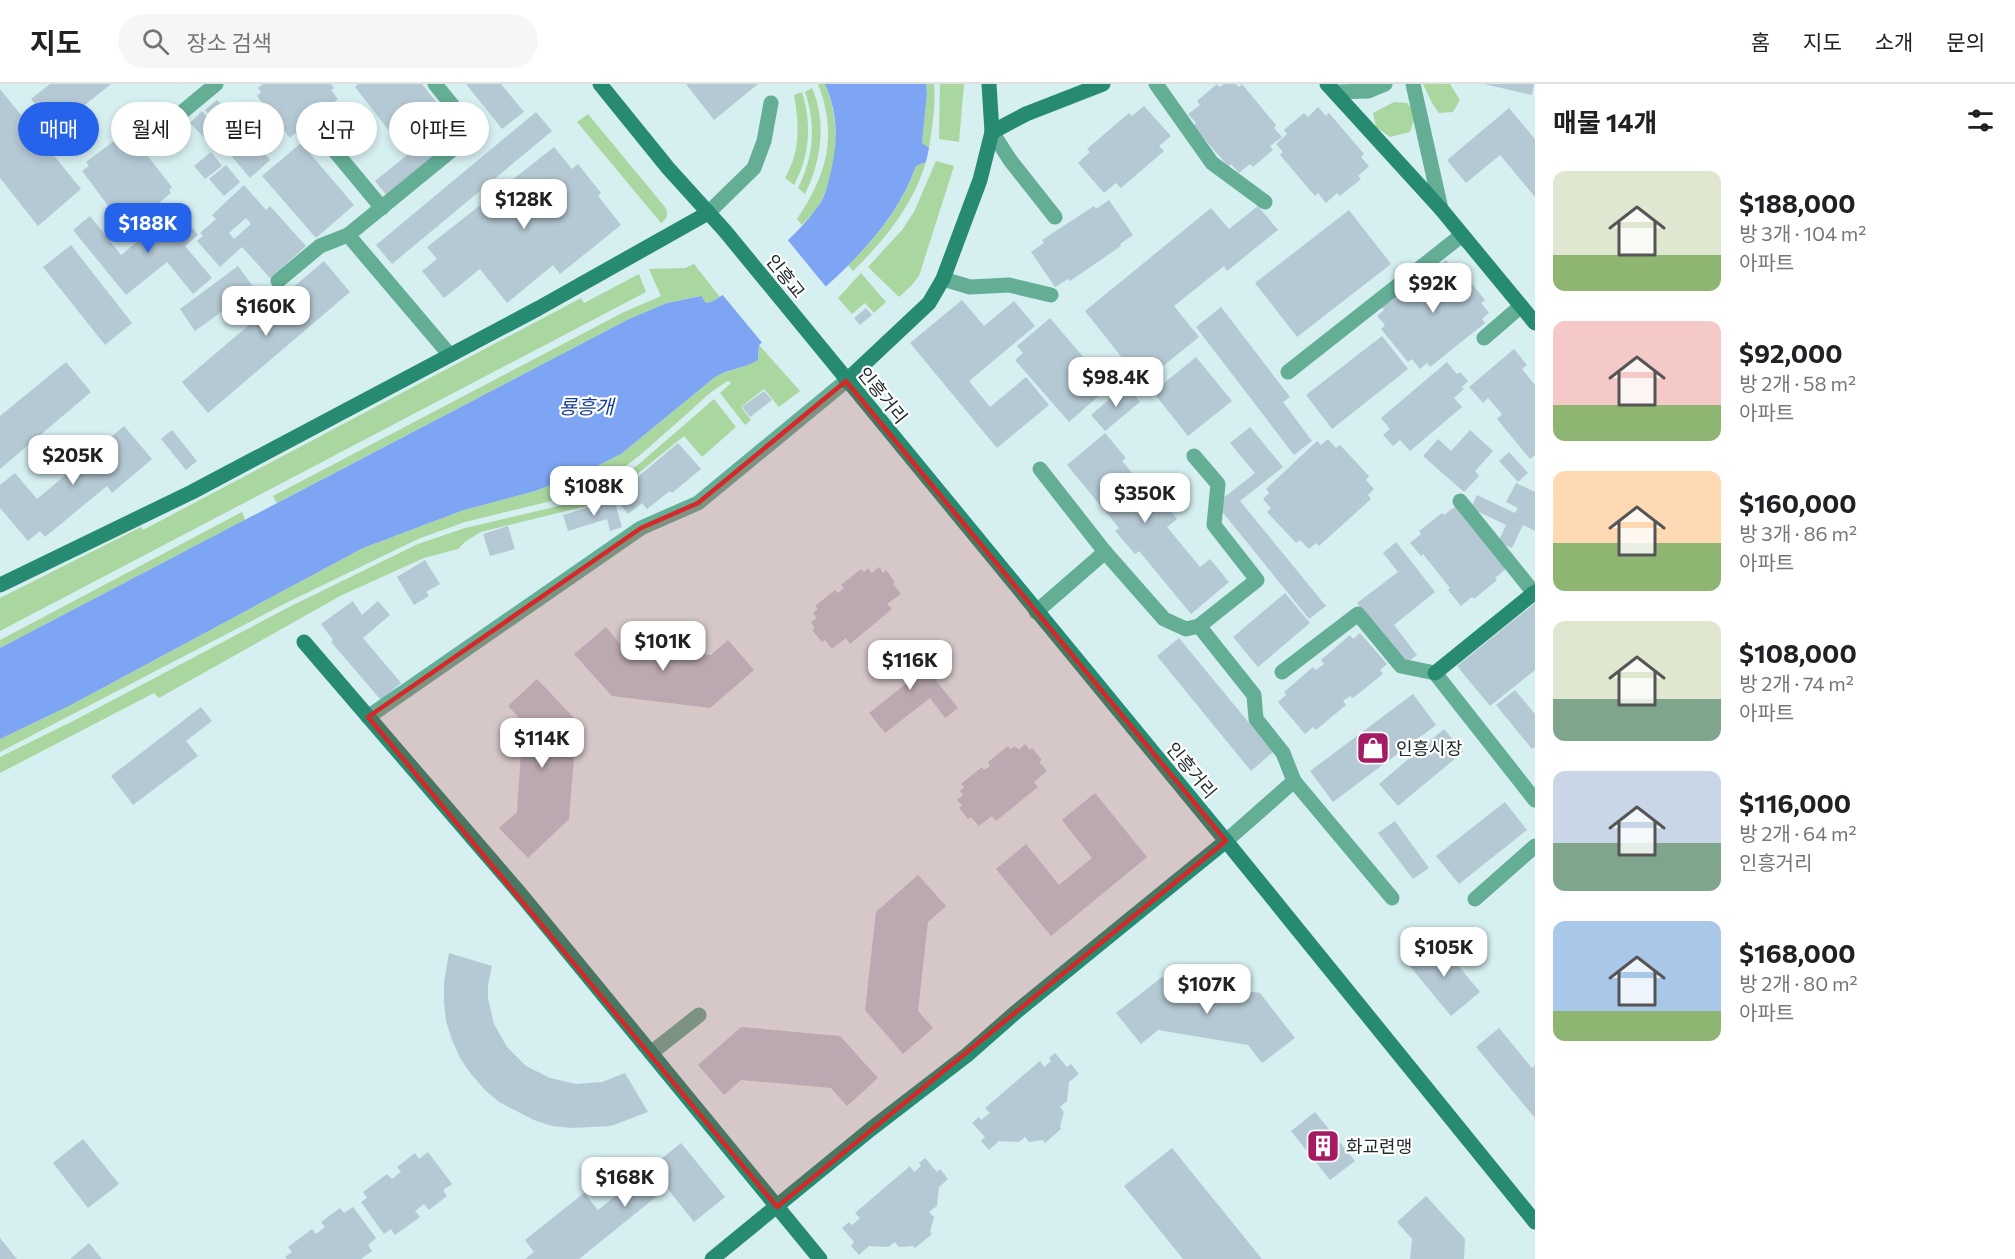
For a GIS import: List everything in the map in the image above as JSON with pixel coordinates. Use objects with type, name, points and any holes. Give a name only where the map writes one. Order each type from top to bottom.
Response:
[{"type":"street","points":[[191,105],[216,84]]},
{"type":"street","points":[[278,281],[320,246],[348,235],[474,132],[435,84]]},
{"type":"street","points":[[600,84],[708,213]]},
{"type":"street","points":[[368,717],[642,528],[698,503],[846,381],[929,303],[943,279],[980,180],[992,132],[989,84]]},
{"type":"street","points":[[992,132],[1026,114],[1103,84]]},
{"type":"street","points":[[1156,84],[1212,163],[1265,202]]},
{"type":"street","points":[[1331,88],[1368,91],[1385,84]]},
{"type":"street","points":[[1413,84],[1441,209]]},
{"type":"street","points":[[1331,88],[1441,209],[1535,323]]},
{"type":"street","points":[[0,585],[192,492],[539,308],[708,213],[754,168],[764,141],[771,103]]},
{"type":"street","points":[[992,132],[1010,160],[1055,217]]},
{"type":"street","points":[[339,156],[382,208]]},
{"type":"street","name":"인흥교","points":[[708,213],[817,345]]},
{"type":"street","points":[[348,235],[449,354]]},
{"type":"street","points":[[1288,372],[1462,235]]},
{"type":"street","points":[[943,279],[970,287],[1010,285],[1051,296]]},
{"type":"street","points":[[1484,338],[1521,306]]},
{"type":"street","name":"인흥거리","points":[[817,345],[1226,841],[1535,1222]]},
{"type":"street","points":[[1040,469],[1105,552],[1164,619],[1186,629],[1199,626],[1257,580],[1214,525],[1218,484],[1194,456]]},
{"type":"street","points":[[1435,673],[1534,592],[1460,501]]},
{"type":"street","points":[[1036,612],[1105,552]]},
{"type":"street","points":[[1282,672],[1358,614],[1401,666],[1435,673],[1533,794]]},
{"type":"street","points":[[1199,626],[1254,695],[1256,719],[1282,753],[1294,781],[1392,898]]},
{"type":"street","points":[[304,642],[523,897],[820,1259]]},
{"type":"street","points":[[712,1259],[871,1129],[967,1055],[1016,1012],[1226,841],[1294,781]]},
{"type":"street","points":[[1475,899],[1535,846]]},
{"type":"street","points":[[651,1053],[699,1015]]},
{"type":"highlighted area","points":[[846,381],[1226,841],[777,1207],[368,717],[641,528],[698,503]]},
{"type":"green space","points":[[818,84],[825,84],[830,98],[836,144],[827,189],[814,212],[802,225],[797,219],[816,187],[826,154],[828,138],[824,103]]},
{"type":"green space","points":[[926,84],[934,84],[929,148],[922,143]]},
{"type":"green space","points":[[940,84],[964,84],[959,142],[939,139]]},
{"type":"green space","points":[[1423,84],[1450,84],[1460,100],[1453,112],[1439,113]]},
{"type":"green space","points":[[812,88],[817,101],[821,128],[815,169],[805,194],[798,188],[807,164],[812,140],[811,116],[805,92]]},
{"type":"green space","points":[[802,92],[807,116],[808,140],[803,163],[794,185],[785,178],[796,148],[797,116],[794,95]]},
{"type":"green space","points":[[1394,102],[1407,103],[1416,114],[1410,132],[1390,137],[1376,127],[1373,113]]},
{"type":"green space","points":[[588,114],[665,207],[667,216],[661,223],[577,122]]},
{"type":"green space","points":[[936,161],[954,166],[919,276],[899,297],[868,267],[902,230],[914,212]]},
{"type":"green space","points":[[926,162],[914,193],[897,221],[853,271],[848,265],[888,220],[904,194],[916,166]]},
{"type":"green space","points":[[694,264],[720,297],[706,303],[700,296],[667,303],[629,319],[277,503],[273,496],[624,312],[661,296],[649,269],[685,268]]},
{"type":"green space","points":[[861,273],[886,302],[874,313],[865,303],[852,314],[838,298]]},
{"type":"green space","points":[[639,274],[646,292],[0,631],[0,598],[141,527],[143,530],[581,298],[584,303]]},
{"type":"green space","points":[[759,345],[800,391],[779,407],[764,389],[741,407],[751,420],[745,425],[720,393],[731,383],[728,381],[707,396],[637,458],[595,487],[580,494],[465,522],[418,539],[288,602],[0,752],[0,739],[69,706],[363,548],[464,510],[535,491],[581,474],[621,454],[715,377],[754,360],[759,356]]},
{"type":"green space","points":[[714,399],[736,427],[702,457],[684,436],[603,502],[481,532],[458,549],[424,558],[342,595],[159,698],[154,693],[0,773],[0,757],[289,607],[418,544],[465,528],[580,501],[601,492],[639,464]]},
{"type":"green space","points":[[242,512],[245,520],[0,648],[0,640]]},
{"type":"water","name":"룡흥개","points":[[825,84],[926,84],[922,143],[929,148],[926,162],[916,166],[889,218],[870,242],[827,286],[759,345],[758,360],[715,377],[621,454],[581,474],[535,491],[464,510],[363,548],[69,706],[0,739],[0,648],[629,319],[667,303],[701,296],[706,303],[720,297],[785,243],[809,218],[822,199],[832,167],[836,131],[833,108]]},
{"type":"pier","points":[[786,238],[827,288],[764,345],[721,293]]},
{"type":"building","points":[[50,84],[111,84],[89,102],[33,102],[31,99]]},
{"type":"building","points":[[263,84],[331,84],[334,88],[331,90],[338,99],[334,102],[296,102],[296,134],[290,138],[284,130],[284,102],[262,102],[257,96],[261,92],[258,88]]},
{"type":"building","points":[[358,84],[422,84],[436,102],[389,102],[389,131],[377,115],[377,102],[367,102],[355,87]]},
{"type":"building","points":[[466,84],[501,84],[524,112],[502,129],[489,113],[489,102],[480,102]]},
{"type":"building","points":[[686,84],[758,84],[714,120]]},
{"type":"building","points":[[1217,84],[1220,87],[1224,84],[1236,84],[1239,87],[1242,84],[1276,125],[1274,128],[1282,137],[1270,146],[1273,150],[1253,167],[1250,164],[1239,173],[1231,164],[1228,166],[1193,126],[1196,123],[1188,114],[1200,105],[1197,101]]},
{"type":"building","points":[[1484,84],[1534,84],[1532,95]]},
{"type":"building","points":[[0,89],[18,111],[18,156],[54,156],[81,189],[38,226],[0,178]]},
{"type":"building","points":[[1144,106],[1171,136],[1159,146],[1164,151],[1121,188],[1116,183],[1104,193],[1078,163],[1090,152],[1087,149],[1129,113],[1132,116]]},
{"type":"building","points":[[1318,107],[1326,116],[1329,113],[1364,154],[1361,157],[1369,166],[1358,176],[1361,179],[1340,196],[1337,193],[1326,203],[1318,193],[1315,196],[1280,155],[1283,152],[1276,144],[1287,134],[1284,130],[1304,113],[1308,117]]},
{"type":"building","points":[[1509,108],[1535,139],[1535,197],[1500,155],[1466,183],[1447,160]]},
{"type":"building","points":[[203,112],[203,136],[191,124]]},
{"type":"building","points":[[536,112],[552,131],[392,264],[376,245],[483,156],[489,156],[489,151]]},
{"type":"building","points":[[111,143],[111,156],[148,156],[172,187],[169,190],[171,193],[160,202],[163,206],[136,227],[133,223],[125,228],[82,171],[89,166],[86,162],[94,156],[99,156],[99,152]]},
{"type":"building","points":[[296,147],[296,156],[312,156],[354,205],[316,238],[262,176]]},
{"type":"building","points":[[554,147],[572,169],[578,164],[601,193],[598,196],[621,225],[560,274],[553,265],[507,303],[480,269],[444,298],[422,271],[437,259],[427,247]]},
{"type":"building","points":[[206,156],[214,156],[222,166],[205,179],[194,166]]},
{"type":"building","points":[[231,156],[267,156],[270,160],[250,178]]},
{"type":"building","points":[[406,156],[433,156],[435,158],[388,197],[375,181]]},
{"type":"building","points":[[226,165],[240,182],[224,196],[209,179]]},
{"type":"building","points":[[244,185],[266,210],[270,206],[306,246],[270,278],[242,247],[220,267],[197,241],[203,236],[200,233],[216,219],[212,215]],"holes":[[[246,218],[251,224],[234,239],[229,233]]]},
{"type":"building","points":[[1109,200],[1133,235],[1120,244],[1121,246],[1070,281],[1068,279],[1055,287],[1031,252],[1044,243],[1042,240],[1094,206],[1096,209]]},
{"type":"building","points":[[1258,206],[1278,230],[1227,271],[1224,266],[1174,306],[1199,337],[1142,383],[1085,311],[1211,208],[1229,229]]},
{"type":"building","points":[[177,209],[198,235],[185,246],[212,278],[193,294],[167,262],[126,295],[73,230],[90,216],[121,255]]},
{"type":"building","points":[[1349,210],[1391,264],[1297,337],[1255,283]]},
{"type":"building","points":[[71,245],[132,323],[105,345],[43,267]]},
{"type":"building","points":[[1446,260],[1454,270],[1458,267],[1485,300],[1481,303],[1489,313],[1482,319],[1485,323],[1430,367],[1427,363],[1420,369],[1412,359],[1408,362],[1381,329],[1385,325],[1377,316],[1384,310],[1381,306],[1435,262],[1439,266]]},
{"type":"building","points":[[324,261],[350,292],[208,413],[182,382]]},
{"type":"building","points":[[238,266],[254,288],[195,331],[180,309]]},
{"type":"building","points":[[962,300],[984,326],[1014,301],[1035,326],[969,381],[990,407],[1026,377],[1049,405],[997,448],[910,343]]},
{"type":"building","points":[[1221,307],[1290,397],[1283,402],[1312,441],[1294,455],[1196,327]]},
{"type":"building","points":[[866,308],[872,315],[860,325],[854,318]]},
{"type":"building","points":[[1050,318],[1109,387],[1069,422],[1015,360],[1023,353],[1017,346]]},
{"type":"building","points":[[1382,336],[1408,369],[1332,429],[1306,395]]},
{"type":"building","points":[[1514,349],[1527,365],[1522,369],[1535,385],[1535,455],[1530,459],[1497,419],[1502,414],[1488,398],[1483,403],[1469,387]]},
{"type":"building","points":[[1196,357],[1232,401],[1188,436],[1153,392]]},
{"type":"building","points":[[66,362],[91,392],[0,469],[0,416]]},
{"type":"building","points":[[1447,362],[1457,374],[1460,372],[1468,381],[1462,387],[1464,389],[1454,398],[1462,407],[1410,451],[1400,440],[1393,446],[1383,435],[1390,429],[1381,418]]},
{"type":"building","points":[[1126,385],[1140,402],[1105,431],[1091,415]]},
{"type":"building","points":[[764,391],[772,400],[750,417],[742,407]]},
{"type":"building","points":[[124,426],[152,459],[112,493],[107,486],[45,537],[40,531],[28,541],[0,508],[0,485],[15,473],[37,499]]},
{"type":"building","points":[[1250,427],[1283,467],[1240,501],[1326,606],[1309,619],[1216,504],[1255,473],[1230,443]]},
{"type":"building","points":[[172,430],[197,461],[186,470],[161,439]]},
{"type":"building","points":[[1470,430],[1493,451],[1475,471],[1479,476],[1464,492],[1423,456],[1438,439],[1451,451]]},
{"type":"building","points":[[1105,433],[1126,458],[1122,461],[1140,482],[1134,487],[1148,504],[1158,496],[1177,519],[1167,527],[1200,567],[1210,559],[1229,582],[1191,614],[1139,551],[1135,554],[1115,531],[1119,528],[1067,465]]},
{"type":"building","points":[[1328,439],[1336,448],[1340,445],[1369,476],[1366,480],[1374,489],[1368,495],[1371,499],[1319,546],[1316,543],[1309,549],[1300,540],[1296,543],[1267,512],[1271,508],[1263,499],[1269,493],[1266,489],[1317,441],[1321,445]]},
{"type":"building","points":[[678,443],[701,469],[672,493],[670,491],[647,509],[642,503],[628,514],[614,497]]},
{"type":"building","points":[[1509,452],[1528,473],[1518,482],[1499,461]]},
{"type":"building","points":[[1516,483],[1535,492],[1535,531],[1523,525],[1512,548],[1498,542],[1506,525],[1471,508],[1477,495],[1515,513],[1518,508],[1506,502]]},
{"type":"building","points":[[614,500],[622,527],[610,531],[607,519],[568,531],[563,515]]},
{"type":"building","points":[[1456,506],[1507,568],[1495,578],[1497,580],[1474,599],[1472,597],[1461,606],[1423,554],[1421,556],[1410,543],[1421,534],[1419,531],[1442,513],[1444,515]]},
{"type":"building","points":[[508,526],[515,549],[490,556],[483,534]]},
{"type":"building","points":[[1396,542],[1435,592],[1394,625],[1417,655],[1405,664],[1357,603],[1398,572],[1383,553]]},
{"type":"building","points":[[425,560],[440,584],[426,592],[429,596],[414,605],[397,577]]},
{"type":"building","points":[[879,567],[883,573],[886,570],[901,594],[887,604],[892,609],[850,644],[846,638],[832,649],[825,640],[822,642],[812,630],[815,628],[811,622],[817,618],[813,613],[818,609],[815,606],[835,590],[838,593],[844,588],[841,585],[861,569],[864,572],[868,568],[872,573]]},
{"type":"building","points":[[1285,593],[1310,623],[1258,667],[1233,637]]},
{"type":"building","points":[[353,601],[362,615],[378,601],[390,615],[363,638],[401,683],[381,700],[331,642],[333,640],[321,624]]},
{"type":"building","points":[[1535,603],[1535,670],[1490,706],[1457,666]]},
{"type":"building","points":[[606,627],[621,645],[711,655],[728,640],[754,670],[710,708],[612,696],[574,654]]},
{"type":"building","points":[[1360,633],[1387,664],[1380,670],[1383,674],[1353,698],[1350,696],[1343,701],[1346,705],[1316,730],[1313,727],[1305,734],[1278,702],[1286,695],[1284,692],[1313,667],[1316,670],[1324,664],[1321,660],[1350,635],[1353,639]]},
{"type":"building","points":[[1179,638],[1273,752],[1251,771],[1157,656]]},
{"type":"building","points":[[907,643],[920,659],[917,662],[924,670],[926,668],[958,708],[945,718],[930,698],[885,733],[869,713],[907,683],[900,675],[896,678],[883,662]]},
{"type":"building","points":[[537,679],[577,721],[569,819],[528,858],[499,828],[517,812],[523,722],[508,706]]},
{"type":"building","points":[[1515,690],[1535,714],[1535,747],[1532,749],[1496,705]]},
{"type":"building","name":"인흥시장","points":[[1413,694],[1436,725],[1333,802],[1310,771]]},
{"type":"building","points":[[201,707],[212,721],[186,741],[198,756],[133,805],[111,776]]},
{"type":"building","points":[[1444,729],[1463,752],[1398,806],[1379,784]]},
{"type":"building","points":[[1025,744],[1030,750],[1032,748],[1042,760],[1039,762],[1047,771],[1034,782],[1038,787],[996,821],[992,816],[979,826],[971,817],[968,819],[959,808],[962,805],[957,800],[963,795],[960,791],[964,787],[961,784],[982,767],[984,770],[990,766],[988,762],[1008,746],[1010,749],[1015,746],[1019,750]]},
{"type":"building","points":[[1095,793],[1147,857],[1051,936],[996,869],[1026,844],[1059,885],[1092,858],[1062,820]]},
{"type":"building","points":[[1505,802],[1527,830],[1459,884],[1436,856]]},
{"type":"building","points":[[1395,821],[1429,868],[1413,879],[1378,833]]},
{"type":"building","points":[[918,875],[946,906],[928,922],[918,1011],[933,1028],[903,1054],[865,1010],[876,912]]},
{"type":"building","points":[[1437,940],[1480,992],[1451,1016],[1408,964]]},
{"type":"building","points":[[449,953],[492,966],[488,998],[494,1024],[507,1047],[526,1066],[550,1078],[576,1084],[602,1082],[625,1073],[648,1112],[611,1126],[572,1128],[552,1126],[534,1120],[499,1102],[471,1074],[452,1040],[446,1021],[444,1002],[444,982]]},
{"type":"building","points":[[1162,977],[1260,993],[1295,1038],[1262,1063],[1248,1045],[1158,1030],[1141,1044],[1116,1013]]},
{"type":"building","points":[[741,1027],[840,1036],[878,1078],[847,1106],[831,1088],[741,1080],[724,1095],[698,1065]]},
{"type":"building","points":[[1499,1028],[1532,1068],[1535,1065],[1535,1118],[1476,1047]]},
{"type":"building","points":[[1055,1053],[1067,1067],[1071,1064],[1079,1074],[1069,1082],[1067,1101],[1060,1107],[1064,1112],[1061,1129],[1045,1143],[1043,1140],[1029,1142],[1025,1137],[1019,1142],[999,1141],[989,1150],[981,1141],[985,1137],[972,1123],[979,1117],[981,1120],[990,1113],[985,1108],[1040,1061],[1044,1067]]},
{"type":"building","name":"화교련맹","points":[[1315,1112],[1355,1161],[1330,1180],[1291,1131]]},
{"type":"building","points":[[83,1139],[119,1184],[88,1208],[53,1163]]},
{"type":"building","points":[[681,1143],[725,1197],[694,1222],[667,1188],[579,1259],[525,1259],[534,1252],[525,1240],[584,1193],[598,1210]]},
{"type":"building","points":[[1172,1148],[1262,1259],[1183,1259],[1124,1186]]},
{"type":"building","points":[[428,1152],[452,1184],[443,1190],[447,1196],[429,1210],[424,1204],[415,1211],[420,1217],[395,1235],[391,1229],[384,1234],[361,1202],[367,1198],[363,1192],[387,1174],[392,1179],[401,1172],[397,1167],[415,1153],[419,1159]]},
{"type":"building","points":[[925,1158],[937,1172],[940,1169],[948,1179],[939,1187],[937,1206],[929,1212],[934,1217],[930,1232],[932,1234],[915,1248],[913,1246],[899,1247],[895,1242],[888,1247],[869,1246],[859,1255],[851,1246],[854,1242],[842,1228],[849,1222],[852,1225],[860,1218],[855,1213],[910,1166],[914,1172]]},
{"type":"building","points":[[1426,1196],[1465,1239],[1464,1259],[1410,1259],[1412,1239],[1397,1222]]},
{"type":"building","points":[[353,1207],[376,1238],[368,1245],[372,1251],[361,1259],[287,1259],[285,1257],[292,1252],[288,1247],[312,1229],[316,1234],[325,1227],[321,1222],[340,1208],[344,1213]]},
{"type":"building","points":[[0,1238],[17,1259],[0,1259]]},
{"type":"building","points":[[89,1243],[102,1259],[70,1259]]},
{"type":"place","name":"인흥시장","points":[[1373,748]]},
{"type":"place","name":"화교련맹","points":[[1323,1146]]}]
